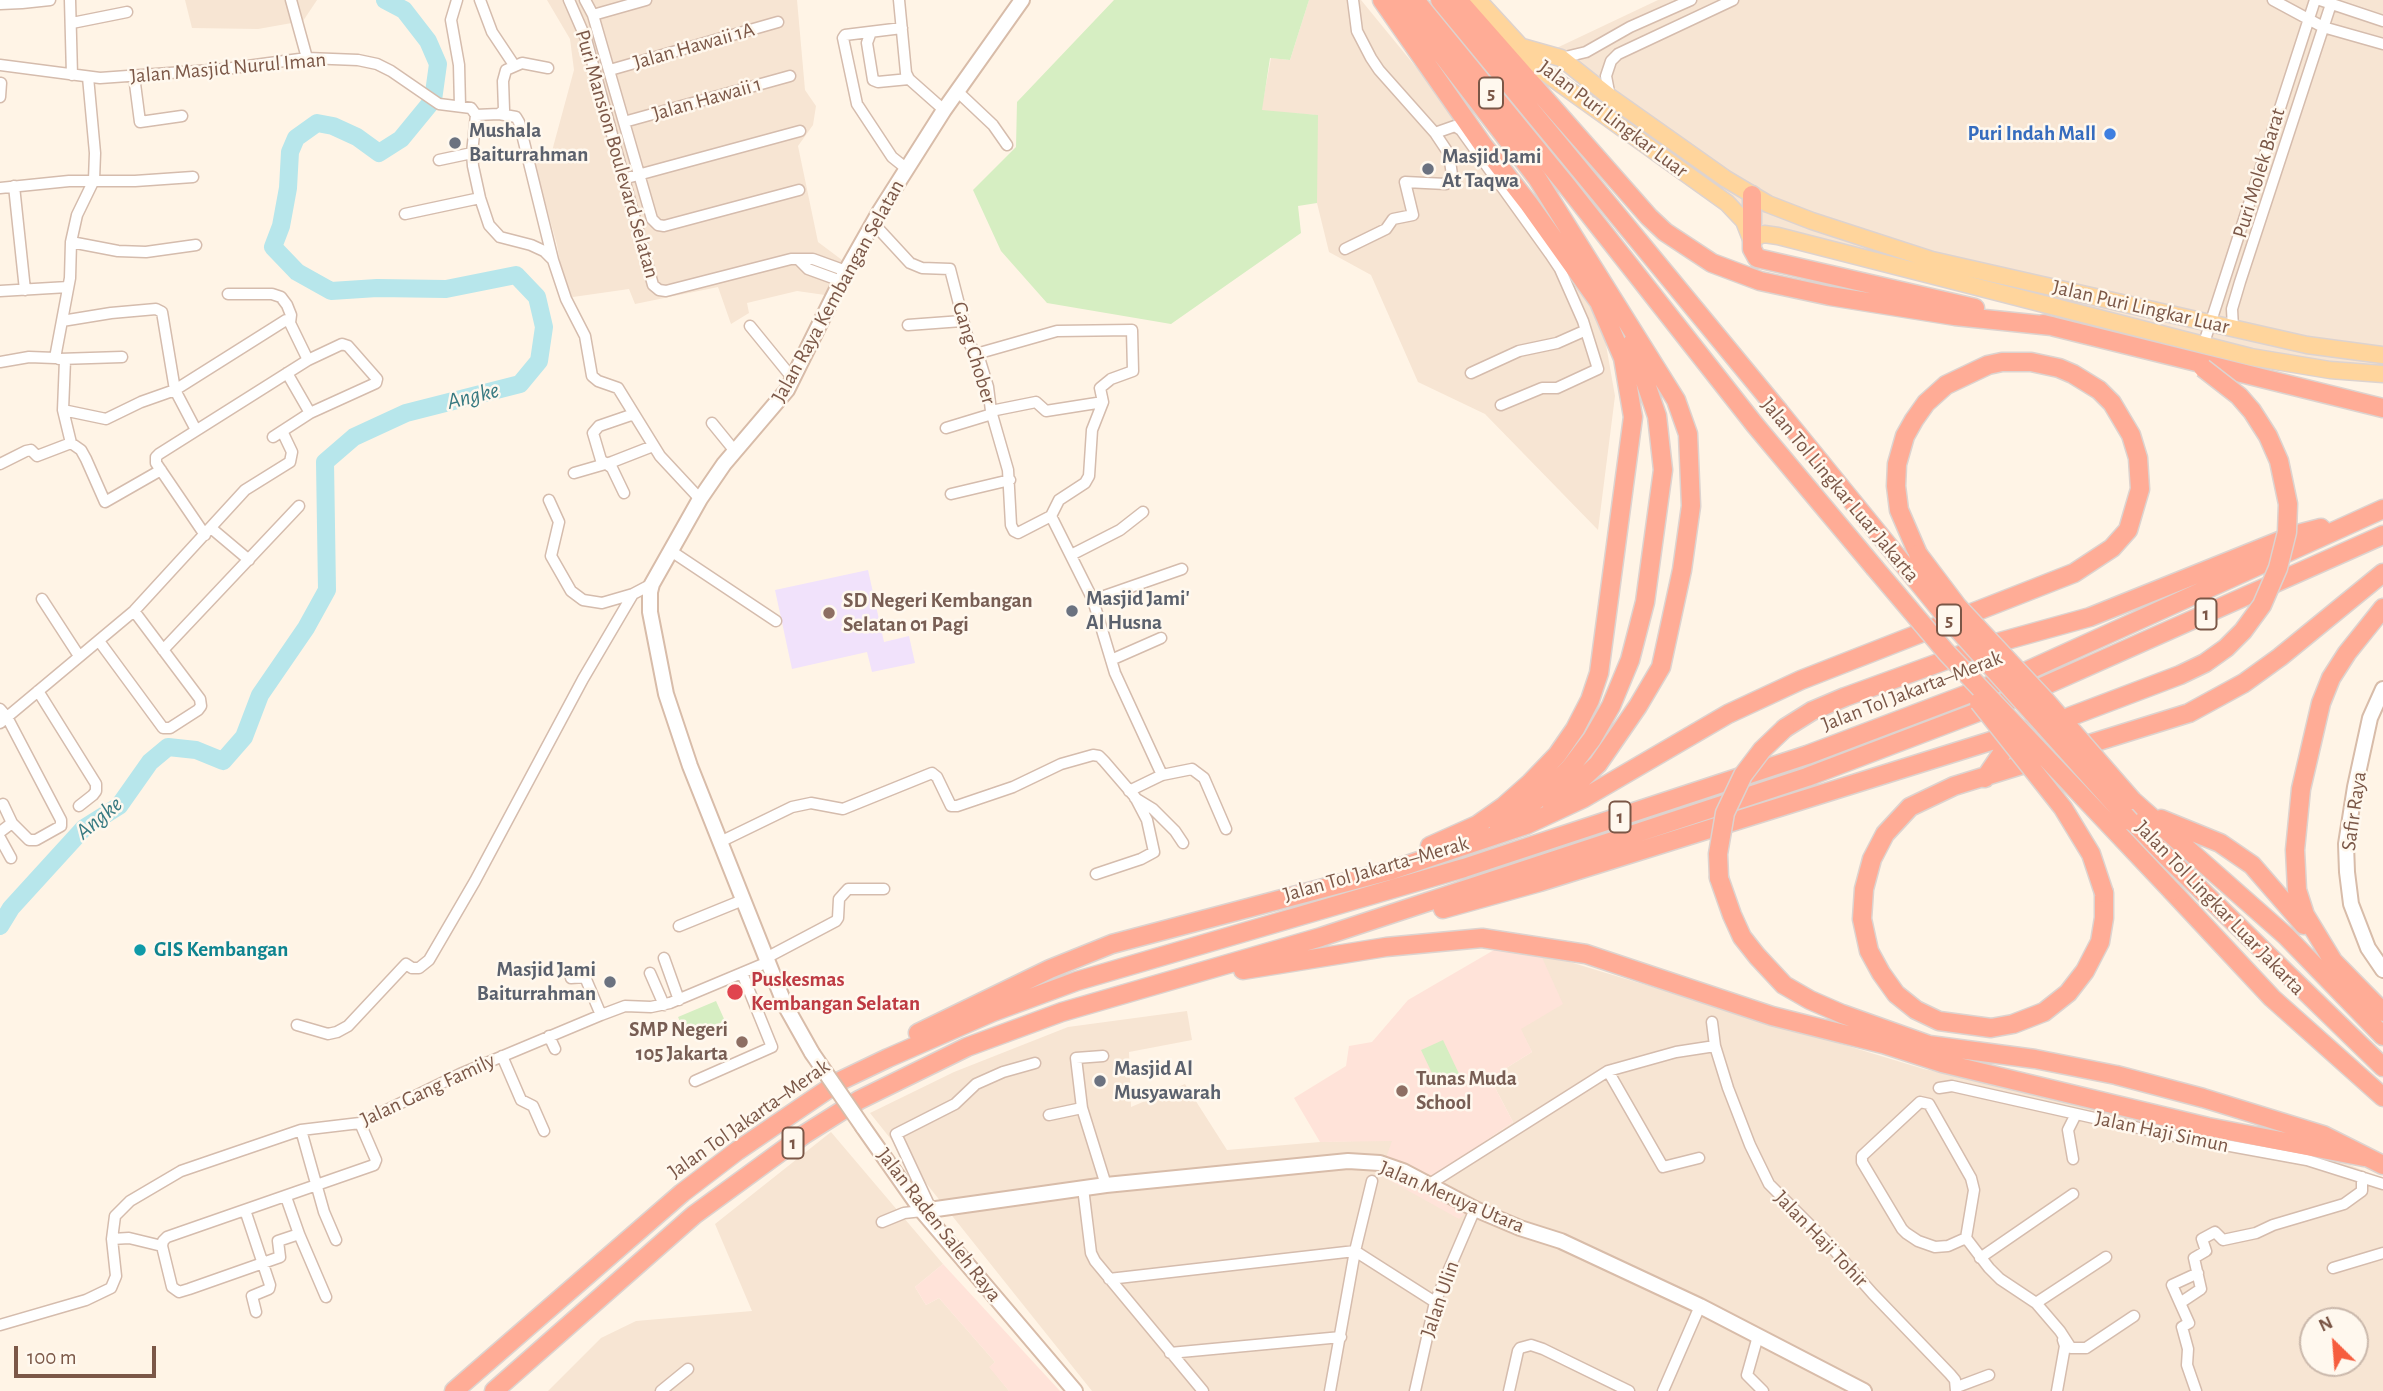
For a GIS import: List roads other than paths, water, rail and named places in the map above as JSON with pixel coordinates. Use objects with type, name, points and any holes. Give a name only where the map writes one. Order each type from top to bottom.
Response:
[{"type":"highway","points":[[1340,884],[1477,825],[1530,783],[1557,755],[1574,729],[1590,700],[1599,673],[1633,416],[1623,358],[1599,302],[1483,145],[1382,0]]},
{"type":"highway","points":[[1400,0],[1537,178],[1676,400],[1688,435],[1691,506],[1682,570],[1661,667],[1598,764],[1562,799],[1526,825]]},
{"type":"highway","name":"Jalan Tol Lingkar Luar Jakarta","points":[[1415,0],[1567,186],[1755,425],[1946,652],[2272,998],[2383,1097]]},
{"type":"highway","name":"Jalan Tol Lingkar Luar Jakarta","points":[[1440,0],[1584,172],[1943,613],[2130,821],[2383,1067]]},
{"type":"highway","points":[[1458,0],[1657,224],[1684,246],[1712,263],[1785,288],[1955,316],[2052,326]]},
{"type":"highway","points":[[1752,195],[1751,239],[1754,254],[1763,260],[2201,358],[2383,408]]},
{"type":"highway","points":[[1472,844],[1526,809],[1570,768],[1592,739],[1611,706],[1630,660],[1645,602],[1663,470],[1657,415],[1632,343],[1630,326]]},
{"type":"highway","points":[[1321,937],[1540,882],[2068,717],[2205,663],[2243,631],[2262,605],[2278,568],[2287,533],[2288,504],[2279,461],[2268,436],[2252,411],[2201,358]]},
{"type":"highway","points":[[840,1081],[909,1037],[1039,974],[1112,944],[1340,884],[1526,825],[1584,798],[1728,714],[1801,680],[2052,583],[2093,562],[2112,548],[2128,530],[2140,489],[2138,458],[2131,435],[2112,402],[2099,390],[2073,374],[2031,362],[2002,362],[1988,365],[1946,385],[1926,403],[1905,436],[1897,464],[1896,486],[1899,510],[1917,554],[1958,607],[2044,699],[2132,800],[2286,936],[2383,1036]]},
{"type":"highway","points":[[2379,511],[2294,535],[2090,617],[1985,646],[1812,711],[1785,728],[1762,750],[1743,775],[1725,813],[1718,854],[1719,878],[1742,937],[1784,985],[1831,1010],[1929,1045],[2049,1062],[2116,1075],[2203,1098],[2323,1135],[2383,1165]]},
{"type":"highway","name":"Jalan Tol Jakarta–Merak","points":[[454,1391],[682,1193],[737,1151],[840,1081],[993,1012],[1077,981],[1464,868],[1807,755],[2018,675],[2379,511]]},
{"type":"highway","name":"Jalan Tol Jakarta–Merak","points":[[494,1391],[694,1215],[805,1134],[859,1100],[967,1047],[1062,1012],[1321,937],[1807,777],[2028,693],[2383,535]]},
{"type":"highway","points":[[1946,652],[1961,679],[2063,808],[2091,854],[2104,893],[2100,942],[2085,971],[2068,993],[2044,1012],[2013,1024],[1991,1028],[1939,1021],[1916,1010],[1896,994],[1881,973],[1869,951],[1862,919],[1864,889],[1872,859],[1885,834],[1910,807],[1954,786],[1985,778],[2189,713],[2244,683],[2383,573]]},
{"type":"highway","points":[[2324,949],[2301,907],[2297,890],[2295,850],[2301,789],[2320,703],[2331,678],[2383,608]]},
{"type":"highway","points":[[1985,778],[2015,734]]},
{"type":"highway","points":[[2149,814],[2220,843],[2252,865],[2333,961],[2383,1012]]},
{"type":"highway","points":[[1182,978],[1385,947],[1482,938],[1586,954],[1772,1016],[1883,1044],[1942,1063],[2215,1129],[2364,1157]]},
{"type":"main road","name":"Jalan Raya Kembangan Selatan","points":[[812,1053],[785,1005],[690,766],[666,694],[649,606],[652,584],[700,499],[734,450],[769,414],[794,380],[843,276],[874,223],[944,110],[1022,0]]},
{"type":"main road","points":[[1478,0],[1489,7],[1522,47]]},
{"type":"main road","name":"Jalan Puri Lingkar Luar","points":[[1522,47],[1560,58],[1610,97],[1752,195],[1796,215],[1912,255],[2307,345],[2383,355]]},
{"type":"main road","name":"Jalan Puri Lingkar Luar","points":[[1522,47],[1544,72],[1727,203],[1744,221],[1751,239],[1764,234],[1786,238],[2201,358],[2383,374]]},
{"type":"main road","points":[[1786,238],[1796,215]]},
{"type":"main road","name":"Safir Raya","points":[[2383,689],[2370,718],[2346,844],[2351,904],[2368,948],[2383,970]]},
{"type":"main road","name":"Jalan Raden Saleh Raya","points":[[812,1053],[863,1127],[927,1210],[1074,1391]]},
{"type":"main road","name":"Jalan Meruya Utara","points":[[927,1210],[1106,1185],[1348,1161],[1387,1165],[1475,1209],[1513,1226],[1561,1241],[1700,1306],[1864,1391]]},
{"type":"street","points":[[0,4],[50,0]]},
{"type":"street","points":[[70,0],[72,75]]},
{"type":"street","points":[[291,0],[307,58]]},
{"type":"street","points":[[457,0],[451,20],[459,65],[460,106],[471,108],[476,115],[472,153],[480,198],[494,232],[506,240],[531,245],[544,251],[553,260]]},
{"type":"street","points":[[480,0],[492,32],[514,65]]},
{"type":"street","name":"Puri Mansion Boulevard Selatan","points":[[569,0],[586,39],[631,178],[649,278],[653,285],[666,291],[791,259],[798,259],[808,269],[843,276]]},
{"type":"street","points":[[585,0],[593,15],[624,122],[631,178],[652,219],[658,225],[664,226],[799,190]]},
{"type":"street","points":[[593,15],[646,0]]},
{"type":"street","points":[[899,0],[904,61],[909,79],[944,110]]},
{"type":"street","points":[[1345,249],[1386,229],[1393,219],[1413,215],[1405,182],[1446,184],[1452,175],[1449,154],[1435,133],[1378,69],[1357,30],[1353,0]]},
{"type":"street","points":[[1560,58],[1586,52],[1618,33],[1691,0]]},
{"type":"street","points":[[1610,97],[1606,76],[1611,61],[1618,54],[1733,0]]},
{"type":"street","points":[[2273,0],[2308,21],[2383,44]]},
{"type":"street","points":[[2318,0],[2383,21]]},
{"type":"street","name":"Puri Molek Barat","points":[[2201,358],[2308,21],[2318,0]]},
{"type":"street","name":"Puri Molek Barat","points":[[2233,328],[2232,309],[2240,282],[2331,4]]},
{"type":"street","points":[[72,23],[127,12]]},
{"type":"street","name":"Jalan Hawaii 1A","points":[[610,70],[778,22]]},
{"type":"street","points":[[902,28],[844,36],[857,104],[892,157],[907,169]]},
{"type":"street","points":[[870,32],[867,43],[873,80],[878,82],[909,79]]},
{"type":"street","name":"Jalan Masjid Nurul Iman","points":[[0,65],[88,77],[225,69],[307,58],[377,64],[439,104],[460,106]]},
{"type":"street","points":[[499,114],[504,110],[503,74],[514,65],[529,64],[548,68]]},
{"type":"street","points":[[134,76],[140,122],[182,116]]},
{"type":"street","name":"Jalan Hawaii 1","points":[[624,122],[790,76]]},
{"type":"street","points":[[88,77],[95,153],[94,180],[77,215],[71,242],[60,359],[63,410],[71,443],[81,450],[105,502],[161,470]]},
{"type":"street","points":[[0,97],[1,83]]},
{"type":"street","points":[[957,91],[993,125],[1007,145]]},
{"type":"street","points":[[476,115],[499,114],[516,117],[519,122],[553,260],[566,299],[585,335],[592,376],[618,388],[653,446],[680,480],[700,499]]},
{"type":"street","points":[[1435,133],[1455,126],[1461,130],[1560,269],[1583,321],[1597,371],[1557,388],[1542,388],[1501,405]]},
{"type":"street","points":[[631,178],[800,131]]},
{"type":"street","points":[[439,160],[472,153]]},
{"type":"street","points":[[0,188],[94,180],[135,181],[193,177]]},
{"type":"street","points":[[14,186],[25,290]]},
{"type":"street","points":[[405,214],[480,198]]},
{"type":"street","name":"Gang Chober","points":[[874,223],[910,263],[922,268],[950,269],[969,343],[988,387],[1010,480],[1010,520],[1014,531],[1024,531],[1051,516]]},
{"type":"street","points":[[71,242],[118,251],[146,252],[196,245]]},
{"type":"street","points":[[0,290],[68,287]]},
{"type":"street","points":[[228,294],[272,294],[281,297],[288,304],[290,323],[308,360]]},
{"type":"street","points":[[62,321],[111,313],[156,309],[162,312],[175,390],[196,430]]},
{"type":"street","points":[[63,410],[106,419],[141,402],[175,390],[282,322],[286,320],[290,323]]},
{"type":"street","points":[[908,325],[962,321]]},
{"type":"street","points":[[750,326],[794,380]]},
{"type":"street","points":[[976,354],[1057,331],[1132,330],[1133,371],[1101,385],[1103,402],[1092,430],[1087,481],[1059,500],[1051,516],[1093,600],[1115,673],[1162,775]]},
{"type":"street","points":[[1471,373],[1510,354],[1543,344],[1557,343],[1584,331]]},
{"type":"street","points":[[249,559],[208,531],[156,463],[156,457],[308,360],[345,344],[377,379],[376,383],[310,413],[272,437]]},
{"type":"street","points":[[0,362],[29,357],[122,357]]},
{"type":"street","points":[[287,373],[310,413]]},
{"type":"street","points":[[946,428],[1036,402],[1046,411],[1103,402]]},
{"type":"street","points":[[624,493],[612,468],[604,464],[593,439],[595,429],[634,414]]},
{"type":"street","points":[[712,423],[734,450]]},
{"type":"street","points":[[3,804],[12,823],[26,838],[33,841],[58,829],[61,823],[2,716],[38,691],[134,611],[245,490],[290,462],[292,452],[282,431]]},
{"type":"street","points":[[0,464],[26,451],[31,450],[37,456],[71,443]]},
{"type":"street","points":[[573,473],[653,446]]},
{"type":"street","points":[[951,494],[1010,480]]},
{"type":"street","points":[[549,500],[559,525],[551,556],[571,592],[583,600],[602,603],[633,594],[652,584]]},
{"type":"street","points":[[163,650],[299,506]]},
{"type":"street","points":[[1071,555],[1120,530],[1143,512]]},
{"type":"street","points":[[671,551],[776,621]]},
{"type":"street","points":[[1093,600],[1182,569]]},
{"type":"street","points":[[297,1025],[328,1034],[337,1032],[348,1026],[406,964],[419,968],[429,960],[475,881],[583,679],[633,594]]},
{"type":"street","points":[[42,599],[79,656]]},
{"type":"street","points":[[99,641],[163,728],[170,728],[201,706],[200,699],[134,611]]},
{"type":"street","points":[[1111,660],[1161,638]]},
{"type":"street","points":[[38,691],[96,784],[93,795],[79,806]]},
{"type":"street","points":[[720,842],[792,807],[811,803],[843,809],[932,774],[937,777],[951,806],[957,806],[1013,787],[1061,764],[1093,755],[1099,756],[1132,794],[1147,820],[1154,852],[1096,874]]},
{"type":"street","points":[[1132,794],[1162,775],[1185,769],[1197,772],[1204,778],[1226,829]]},
{"type":"street","points":[[1132,794],[1153,809],[1183,843]]},
{"type":"street","points":[[0,832],[12,823]]},
{"type":"street","points":[[0,838],[11,858]]},
{"type":"street","name":"Jalan Gang Family","points":[[0,1325],[86,1300],[111,1289],[116,1276],[111,1239],[113,1223],[121,1209],[130,1201],[193,1166],[301,1130],[360,1123],[448,1080],[601,1015],[625,1006],[650,1007],[679,1000],[742,973],[836,921],[839,900],[848,889],[884,888]]},
{"type":"street","points":[[679,926],[743,900]]},
{"type":"street","points":[[664,958],[679,1000]]},
{"type":"street","points":[[650,973],[664,1005]]},
{"type":"street","points":[[695,1081],[772,1047],[742,973]]},
{"type":"street","points":[[571,978],[584,975],[601,1015]]},
{"type":"street","name":"Jalan Haji Tohir","points":[[1712,1022],[1715,1046],[1750,1145],[1769,1184],[1950,1374],[1956,1389]]},
{"type":"street","points":[[550,1036],[555,1049]]},
{"type":"street","points":[[1428,1185],[1608,1072],[1676,1052],[1715,1046]]},
{"type":"street","points":[[502,1056],[521,1100],[533,1106],[544,1131]]},
{"type":"street","points":[[1103,1056],[1076,1058],[1082,1108],[1106,1185]]},
{"type":"street","points":[[883,1222],[904,1213],[927,1210],[896,1134],[955,1104],[976,1084],[1003,1072],[1035,1063]]},
{"type":"street","points":[[1608,1072],[1663,1167],[1699,1158]]},
{"type":"street","name":"Jalan Haji Simun","points":[[1939,1088],[1952,1086],[2170,1135],[2307,1160],[2383,1185]]},
{"type":"street","points":[[1966,1238],[1948,1246],[1935,1247],[1906,1233],[1862,1162],[1862,1156],[1920,1102],[1929,1104],[1971,1178],[1974,1190],[1966,1238],[2000,1279],[2036,1306],[2062,1337],[2065,1346],[2057,1391]]},
{"type":"street","points":[[1049,1115],[1082,1108]]},
{"type":"street","points":[[2073,1159],[2068,1129],[2076,1114]]},
{"type":"street","points":[[299,1234],[278,1241],[281,1256],[263,1265],[179,1292],[172,1287],[162,1246],[163,1241],[171,1234],[317,1186],[375,1163],[360,1123]]},
{"type":"street","points":[[301,1130],[324,1212],[336,1240]]},
{"type":"street","points":[[2180,1303],[2201,1289],[2194,1258],[2206,1251],[2202,1240],[2204,1238],[2216,1233],[2223,1240],[2256,1233],[2273,1225],[2344,1204],[2362,1191],[2362,1177]]},
{"type":"street","points":[[1330,1391],[1355,1251],[1372,1181]]},
{"type":"street","points":[[1083,1188],[1091,1253],[1109,1279],[1203,1391]]},
{"type":"street","points":[[1980,1258],[2073,1194]]},
{"type":"street","points":[[286,1196],[326,1297]]},
{"type":"street","name":"Jalan Ulin","points":[[1415,1391],[1435,1303],[1475,1209]]},
{"type":"street","points":[[246,1210],[270,1286],[269,1289],[252,1296],[256,1312]]},
{"type":"street","points":[[111,1239],[129,1238],[162,1246]]},
{"type":"street","points":[[1109,1279],[1355,1251],[1435,1303]]},
{"type":"street","points":[[2333,1268],[2383,1253]]},
{"type":"street","points":[[2031,1302],[2105,1257]]},
{"type":"street","points":[[2196,1391],[2187,1365],[2188,1349],[2181,1327],[2189,1323],[2172,1285],[2198,1273]]},
{"type":"street","points":[[2031,1302],[2060,1331],[2071,1348],[2064,1391]]},
{"type":"street","points":[[1663,1391],[1700,1306]]},
{"type":"street","points":[[2071,1348],[2086,1348],[2134,1316]]},
{"type":"street","points":[[1758,1336],[1747,1375],[1763,1391]]},
{"type":"street","points":[[1170,1353],[1341,1337]]},
{"type":"street","points":[[1508,1391],[1518,1351],[1531,1345],[1629,1391]]},
{"type":"street","points":[[661,1391],[688,1369]]},
{"type":"street","points":[[1956,1389],[1989,1375]]},
{"type":"waterway","name":"Angke","points":[[0,926],[11,908],[84,828],[119,806],[150,762],[168,747],[196,750],[223,761],[244,737],[260,695],[306,628],[327,590],[325,462],[354,437],[406,413],[520,384],[539,361],[544,327],[537,297],[516,275],[446,289],[377,288],[331,291],[297,272],[273,247],[281,226],[288,188],[290,152],[296,138],[317,123],[333,126],[357,137],[379,153],[401,139],[433,100],[438,64],[428,41],[404,10],[385,0]]},
{"type":"place","name":"Puri Indah Mall","points":[[2110,134]]},
{"type":"place","name":"Mushala Baiturrahman","points":[[455,143]]},
{"type":"place","name":"Masjid Jami At Taqwa","points":[[1428,169]]},
{"type":"place","name":"Masjid Jami' Al Husna","points":[[1072,611]]},
{"type":"place","name":"SD Negeri Kembangan Selatan 01 Pagi","points":[[829,613]]},
{"type":"place","name":"GIS Kembangan","points":[[140,950]]},
{"type":"place","name":"Masjid Jami Baiturrahman","points":[[610,982]]},
{"type":"place","name":"Puskesmas Kembangan Selatan","points":[[735,992]]},
{"type":"place","name":"SMP Negeri 105 Jakarta","points":[[742,1042]]},
{"type":"place","name":"Masjid Al Musyawarah","points":[[1100,1081]]},
{"type":"place","name":"Tunas Muda School","points":[[1402,1091]]}]
